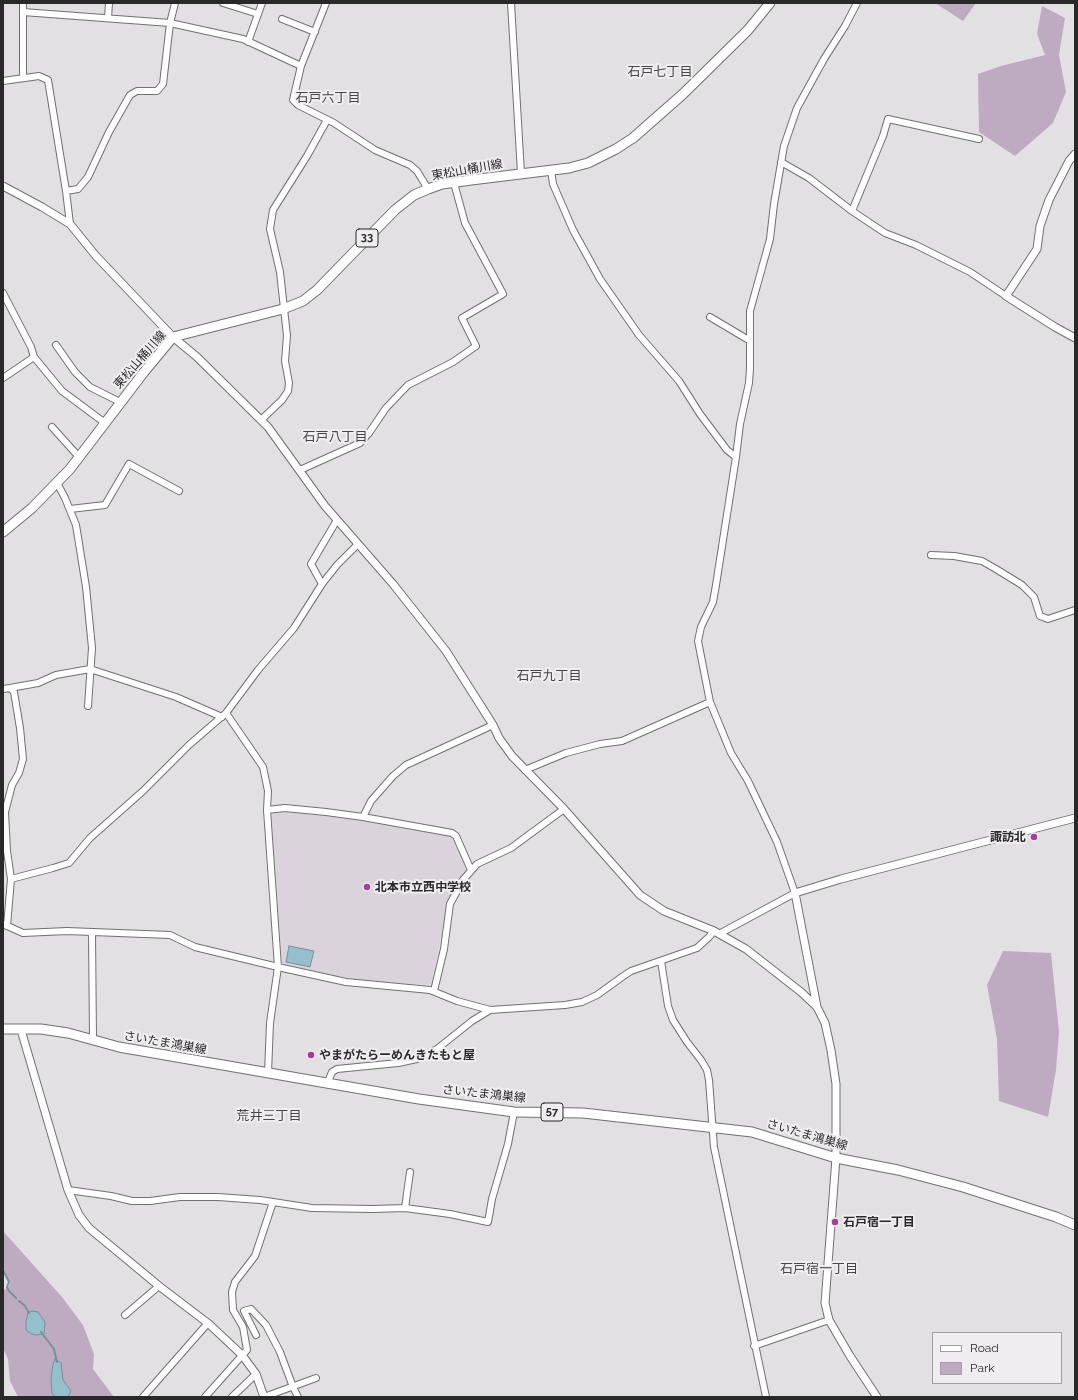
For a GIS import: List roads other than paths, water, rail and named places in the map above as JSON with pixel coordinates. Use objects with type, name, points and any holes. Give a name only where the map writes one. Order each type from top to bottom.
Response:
[{"type":"main road","name":"東松山桶川線","points":[[3,532],[32,508],[57,483],[173,337],[283,309],[303,301],[317,290],[395,210],[414,196],[428,189],[454,183],[521,173],[569,168],[588,163],[616,149],[633,138],[683,94],[748,30],[770,3]]},
{"type":"main road","name":"さいたま鴻巣線","points":[[3,1029],[41,1029],[68,1032],[119,1047],[419,1099],[514,1112],[583,1113],[752,1132],[836,1158],[898,1170],[963,1187],[1056,1217],[1075,1225]]},
{"type":"street","points":[[23,3],[23,78]]},
{"type":"street","points":[[108,18],[109,3]]},
{"type":"street","points":[[66,191],[78,189],[88,177],[109,132],[130,95],[137,92],[157,91],[162,84],[170,23],[175,3]]},
{"type":"street","points":[[223,3],[258,14]]},
{"type":"street","points":[[248,42],[262,3]]},
{"type":"street","points":[[326,3],[301,66],[293,100],[298,105],[327,120],[375,150],[410,165],[417,170],[428,189]]},
{"type":"street","points":[[511,3],[521,173]]},
{"type":"street","points":[[857,3],[846,26],[824,58],[797,108],[784,146],[774,204],[770,239],[750,311],[749,383],[740,424],[713,602],[701,627],[698,641],[710,702],[730,753],[748,782],[777,842],[795,893],[817,1007],[825,1023],[836,1084],[836,1158],[825,1303],[829,1320],[850,1356],[877,1397]]},
{"type":"street","points":[[23,12],[170,23],[243,39],[301,66]]},
{"type":"street","points":[[282,19],[315,32]]},
{"type":"street","points":[[3,80],[39,76],[48,80],[70,224]]},
{"type":"street","points":[[852,211],[883,136],[888,118],[979,138]]},
{"type":"street","points":[[261,420],[282,400],[288,391],[290,383],[285,362],[287,336],[280,272],[270,229],[273,210],[307,156],[327,120]]},
{"type":"street","points":[[1006,296],[1036,249],[1040,226],[1048,200],[1069,161],[1075,154]]},
{"type":"street","points":[[782,162],[809,178],[852,211],[885,233],[916,245],[970,272],[1055,327],[1075,338]]},
{"type":"street","points":[[550,170],[553,184],[573,230],[600,279],[639,335],[680,381],[700,414],[727,450],[736,457]]},
{"type":"street","points":[[300,470],[360,443],[370,433],[386,408],[408,385],[453,362],[476,346],[462,318],[504,294],[465,223],[454,183]]},
{"type":"street","points":[[3,186],[70,224],[96,256],[173,337],[198,357],[268,426],[325,506],[397,589],[446,651],[499,738],[525,770],[564,809],[640,895],[664,911],[716,933],[746,949],[801,992],[817,1007]]},
{"type":"street","points":[[3,293],[31,347],[34,357],[62,391],[105,423]]},
{"type":"street","points":[[710,317],[750,340]]},
{"type":"street","points":[[56,345],[75,372],[90,387],[120,402]]},
{"type":"street","points":[[3,378],[34,357]]},
{"type":"street","points":[[52,427],[78,457]]},
{"type":"street","points":[[70,509],[105,505],[129,464],[179,491]]},
{"type":"street","points":[[57,483],[76,525],[86,587],[92,648],[88,706]]},
{"type":"street","points":[[322,584],[311,564],[337,520]]},
{"type":"street","points":[[11,879],[53,868],[69,862],[90,838],[143,791],[188,745],[224,715],[258,670],[294,628],[322,584],[337,565],[358,544]]},
{"type":"street","points":[[931,555],[954,556],[982,561],[1022,585],[1034,597],[1040,616],[1048,619],[1075,610]]},
{"type":"street","points":[[3,689],[38,683],[56,675],[90,669],[224,715],[263,767],[268,791],[267,810],[278,967],[270,1023],[268,1073]]},
{"type":"street","points":[[10,688],[14,692],[23,759],[19,773],[12,785],[4,812],[11,879],[5,925],[23,933],[67,931],[170,935],[195,947],[278,967],[346,982],[430,990],[457,1001],[490,1010],[565,1005],[582,1002],[597,995],[631,971],[661,962],[697,948],[716,933],[795,893],[841,879],[1075,818]]},
{"type":"street","points":[[525,770],[566,753],[600,744],[622,741],[710,702]]},
{"type":"street","points":[[363,817],[371,801],[406,765],[492,725]]},
{"type":"street","points":[[267,810],[285,808],[363,817],[452,833],[456,836],[471,870]]},
{"type":"street","points":[[434,991],[444,949],[450,904],[463,880],[477,864],[511,848],[564,809]]},
{"type":"street","points":[[92,932],[93,1040]]},
{"type":"street","points":[[661,962],[668,1006],[673,1020],[707,1070],[714,1147],[754,1346],[766,1397]]},
{"type":"street","points":[[327,1084],[332,1072],[337,1069],[391,1064],[417,1059],[437,1049],[472,1021],[490,1010]]},
{"type":"street","points":[[21,1030],[68,1190],[79,1215],[89,1228],[159,1286],[208,1323],[242,1355],[256,1374],[264,1397],[282,1394],[293,1386],[316,1378]]},
{"type":"street","points":[[68,1190],[111,1196],[132,1201],[150,1201],[180,1197],[218,1197],[272,1202],[312,1208],[405,1208],[450,1214],[488,1222],[492,1199],[508,1144],[514,1112]]},
{"type":"street","points":[[405,1208],[410,1172]]},
{"type":"street","points":[[205,1397],[247,1350],[243,1327],[233,1310],[232,1292],[235,1282],[255,1256],[272,1202]]},
{"type":"street","points":[[125,1315],[159,1286]]},
{"type":"street","points":[[266,1325],[255,1333],[244,1311],[251,1309],[266,1325],[280,1352],[298,1397]]},
{"type":"street","points":[[754,1346],[829,1320]]},
{"type":"street","points":[[143,1397],[208,1323]]},
{"type":"street","points":[[232,1397],[256,1374]]},
{"type":"water","points":[[289,946],[314,951],[310,967],[286,962]]},
{"type":"water","points":[[28,1312],[38,1312],[45,1322],[44,1334],[35,1335],[26,1330]]},
{"type":"water","points":[[55,1359],[61,1363],[63,1380],[71,1391],[68,1397],[56,1397],[52,1394],[51,1379]]},
{"type":"waterway","points":[[3,1270],[9,1282],[7,1287],[16,1298]]},
{"type":"waterway","points":[[19,1301],[25,1306],[29,1313]]},
{"type":"waterway","points":[[41,1332],[54,1349],[57,1362]]},
{"type":"place","name":"諏訪北","points":[[1034,837]]},
{"type":"place","name":"北本市立西中学校","points":[[367,887]]},
{"type":"place","name":"やまがたらーめんきたもと屋","points":[[311,1055]]},
{"type":"place","name":"石戸宿一丁目","points":[[835,1222]]},
{"type":"district","name":"石戸七丁目","points":[[660,72]]},
{"type":"district","name":"石戸六丁目","points":[[328,98]]},
{"type":"district","name":"石戸八丁目","points":[[335,437]]},
{"type":"district","name":"石戸九丁目","points":[[549,676]]},
{"type":"district","name":"荒井三丁目","points":[[269,1116]]},
{"type":"district","name":"石戸宿一丁目","points":[[819,1269]]}]
